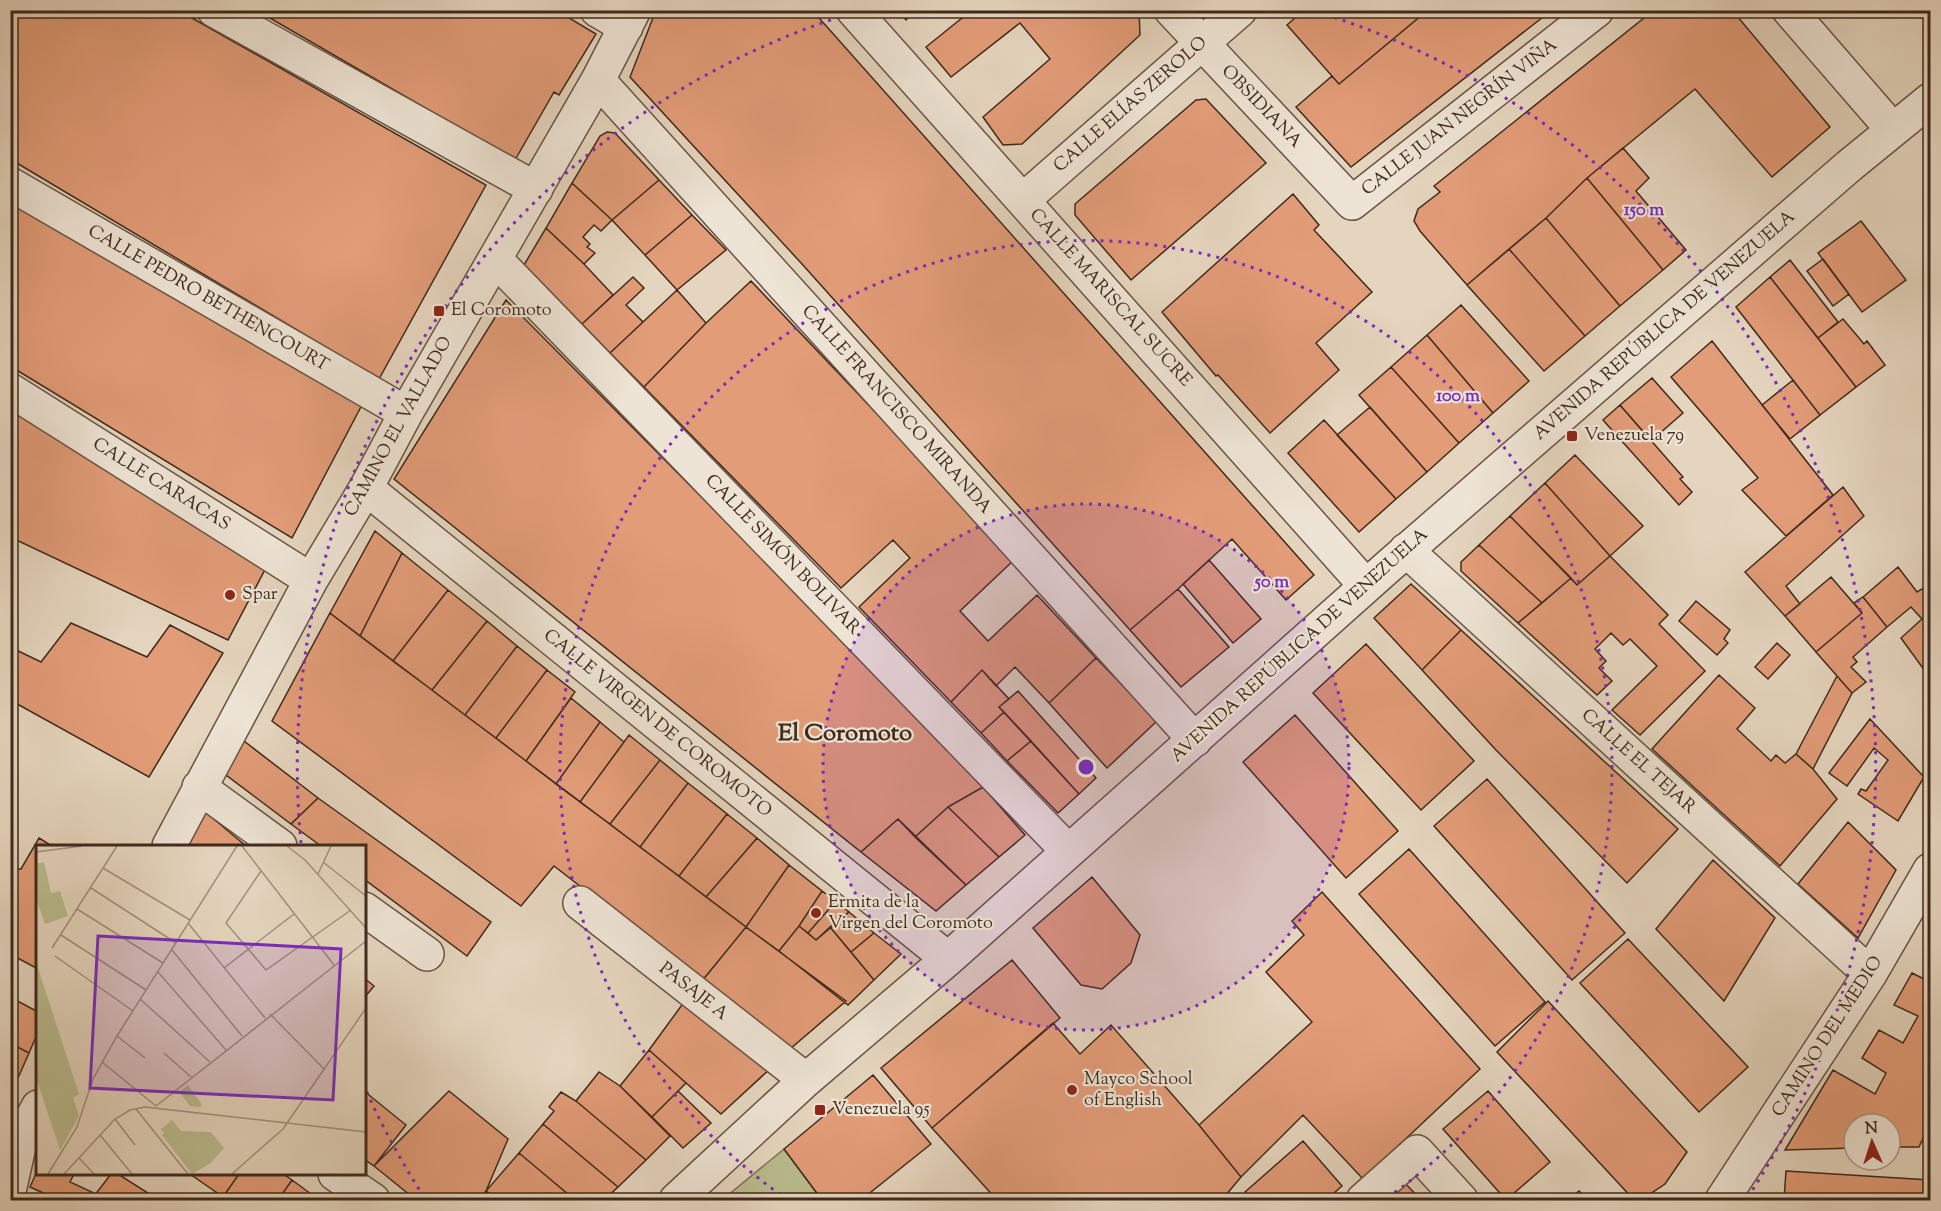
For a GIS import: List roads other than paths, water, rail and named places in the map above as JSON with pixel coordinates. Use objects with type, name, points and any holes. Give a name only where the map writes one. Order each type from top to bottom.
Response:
[{"type":"street","points":[[214,10],[536,189]]},
{"type":"street","points":[[597,10],[630,19]]},
{"type":"street","name":"CALLE MARISCAL SUCRE","points":[[853,10],[1366,586]]},
{"type":"street","name":"OBSIDIANA","points":[[1171,10],[1352,203]]},
{"type":"street","name":"CALLE ELÍAS ZEROLO","points":[[1023,200],[1239,10]]},
{"type":"street","name":"CALLE JUAN NEGRÍN VIÑA","points":[[1352,203],[1597,10]]},
{"type":"street","points":[[1790,10],[1893,130]]},
{"type":"street","name":"CAMINO EL VALLADO","points":[[170,845],[311,580],[496,260],[630,19]]},
{"type":"street","name":"CALLE FRANCISCO MIRANDA","points":[[598,80],[1195,740]]},
{"type":"street","name":"AVENIDA REPÚBLICA DE VENEZUELA","points":[[676,1200],[806,1080],[948,959],[1406,550],[1831,182],[1930,100]]},
{"type":"street","name":"CALLE PEDRO BETHENCOURT","points":[[10,184],[406,413]]},
{"type":"street","name":"CALLE SIMÓN BOLIVAR","points":[[496,260],[1068,851]]},
{"type":"street","name":"CALLE CARACAS","points":[[10,390],[311,580]]},
{"type":"street","name":"CALLE VIRGEN DE COROMOTO","points":[[366,488],[948,959]]},
{"type":"street","name":"CALLE EL TEJAR","points":[[1406,550],[1870,974]]},
{"type":"street","points":[[199,787],[279,845]]},
{"type":"street","name":"CAMINO DEL MEDIO","points":[[1722,1200],[1870,974],[1930,870]]},
{"type":"street","name":"PASAJE A","points":[[580,903],[806,1080]]},
{"type":"street","points":[[366,910],[427,954]]},
{"type":"street","points":[[10,1187],[20,1142],[36,1111]]},
{"type":"street","points":[[1363,1200],[1417,1152],[1461,1200]]},
{"type":"street","points":[[338,1175],[373,1200]]},
{"type":"place","name":"El Coromoto","points":[[439,311]]},
{"type":"place","name":"Venezuela 79","points":[[1572,436]]},
{"type":"place","name":"Spar","points":[[230,595]]},
{"type":"place","name":"Ermita de la Virgen del Coromoto","points":[[816,913]]},
{"type":"place","name":"Mayco School of English","points":[[1072,1090]]},
{"type":"place","name":"Venezuela 95","points":[[820,1110]]},
{"type":"district","name":"El Coromoto","points":[[845,734]]}]
